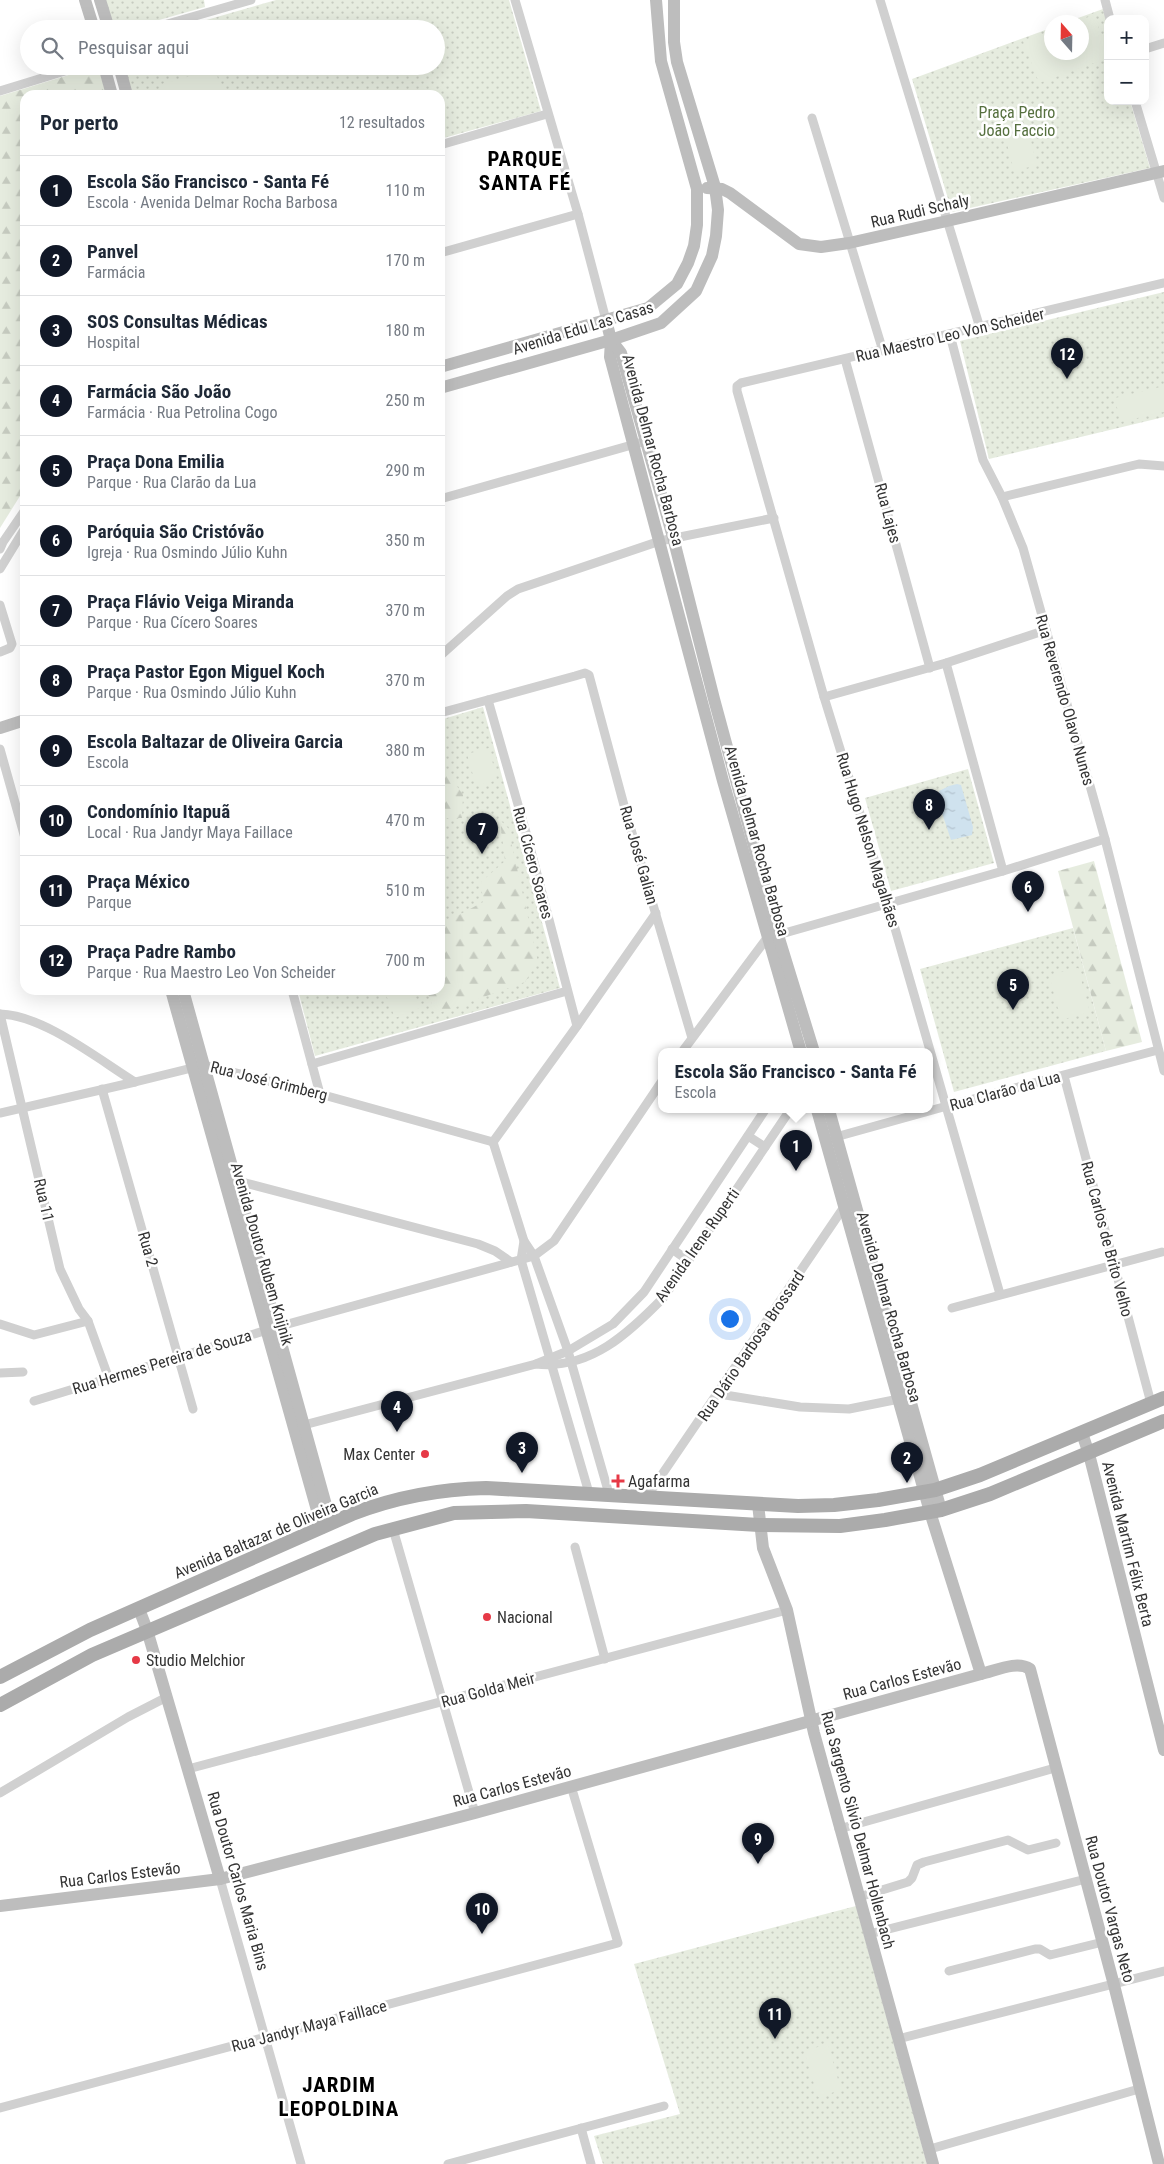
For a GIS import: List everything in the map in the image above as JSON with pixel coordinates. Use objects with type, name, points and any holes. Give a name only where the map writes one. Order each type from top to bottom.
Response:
[{"type":"main road","name":"Avenida Baltazar de Oliveira Garcia","points":[[0,1677],[90,1630],[326,1526],[373,1506],[397,1499],[455,1489],[522,1488],[646,1498],[758,1504],[834,1505],[930,1492],[980,1475],[1158,1400]]},
{"type":"main road","points":[[0,1705],[92,1655],[375,1534],[454,1513],[526,1511],[759,1525],[840,1526],[935,1511],[990,1494],[1164,1422]]},
{"type":"street","points":[[85,0],[91,20]]},
{"type":"street","points":[[100,0],[106,20]]},
{"type":"street","points":[[210,0],[213,11]]},
{"type":"street","points":[[182,20],[251,0]]},
{"type":"street","points":[[515,0],[578,214],[606,320]]},
{"type":"street","name":"Avenida Edu Las Casas","points":[[445,366],[648,308],[677,284],[694,246],[698,188],[666,84],[658,42],[656,0]]},
{"type":"street","name":"Avenida Edu Las Casas","points":[[445,387],[661,324],[696,291],[712,256],[718,210],[715,188],[681,82],[674,42],[674,0]]},
{"type":"street","points":[[880,0],[980,328]]},
{"type":"street","points":[[1105,0],[1109,15]]},
{"type":"street","points":[[658,42],[674,42]]},
{"type":"street","points":[[1149,47],[1164,43]]},
{"type":"street","points":[[0,91],[52,75]]},
{"type":"street","points":[[106,75],[111,90]]},
{"type":"street","points":[[121,75],[126,90]]},
{"type":"street","points":[[1136,105],[1160,172],[1164,198]]},
{"type":"street","points":[[445,144],[547,114]]},
{"type":"street","points":[[812,118],[882,351]]},
{"type":"street","name":"Rua Rudi Schaly","points":[[698,188],[715,188],[730,193],[799,244],[821,247],[849,243],[1160,172]]},
{"type":"street","points":[[445,252],[578,214]]},
{"type":"street","name":"Rua Maestro Leo Von Scheider","points":[[737,386],[741,383],[1164,283]]},
{"type":"street","name":"Avenida Delmar Rocha Barbosa","points":[[606,320],[610,340],[610,357],[673,537],[801,1048]]},
{"type":"street","name":"Rua Reverendo Olavo Nunes","points":[[950,335],[983,460],[1002,496],[1023,548],[1105,840],[1164,1071]]},
{"type":"street","name":"Rua Lajes","points":[[845,359],[930,668]]},
{"type":"street","name":"Rua Hugo Nelson Magalhães","points":[[737,386],[824,698],[888,904],[930,1048]]},
{"type":"street","points":[[445,499],[640,443]]},
{"type":"street","name":"Avenida Delmar Rocha Barbosa","points":[[640,443],[660,541],[773,937],[813,1048]]},
{"type":"street","points":[[1002,496],[1139,464],[1164,466]]},
{"type":"street","points":[[0,549],[20,517]]},
{"type":"street","points":[[445,652],[507,596],[518,589],[673,537],[774,518]]},
{"type":"street","points":[[0,569],[20,536]]},
{"type":"street","points":[[0,605],[12,644],[10,648],[0,652]]},
{"type":"street","points":[[824,698],[930,668],[1046,630]]},
{"type":"street","points":[[946,663],[1003,871]]},
{"type":"street","name":"Rua José Galian","points":[[488,700],[588,673],[692,1038]]},
{"type":"street","points":[[445,712],[488,700]]},
{"type":"street","name":"Rua Cícero Soares","points":[[488,700],[527,836],[577,1026]]},
{"type":"street","points":[[0,728],[20,722]]},
{"type":"street","points":[[0,749],[20,820]]},
{"type":"street","points":[[685,1048],[773,937],[1105,840]]},
{"type":"street","points":[[609,1494],[568,1351],[534,1256],[524,1241],[492,1142],[577,1026],[656,913]]},
{"type":"street","points":[[312,1064],[567,990]]},
{"type":"street","name":"Avenida Doutor Rubem Knijnik","points":[[173,995],[198,1066],[326,1526]]},
{"type":"street","name":"Avenida Doutor Rubem Knijnik","points":[[184,995],[198,1066]]},
{"type":"street","points":[[293,995],[320,1094]]},
{"type":"street","points":[[0,1014],[25,1017],[48,1027],[135,1082]]},
{"type":"street","name":"Rua 11","points":[[0,1014],[60,1270],[79,1309],[88,1321],[108,1379]]},
{"type":"street","points":[[804,1048],[810,1039]]},
{"type":"street","name":"Rua Clarão da Lua","points":[[933,1110],[1158,1050]]},
{"type":"street","name":"Rua Hugo Nelson Magalhães","points":[[933,1058],[1000,1294]]},
{"type":"street","name":"Rua José Grimberg","points":[[0,1114],[198,1066],[320,1094],[492,1142]]},
{"type":"street","name":"Rua Carlos de Brito Velho","points":[[1064,1076],[1114,1264],[1158,1400]]},
{"type":"street","name":"Rua Hermes Pereira de Souza","points":[[34,1401],[272,1328],[534,1256],[554,1241],[658,1087]]},
{"type":"street","name":"Rua 2","points":[[102,1089],[193,1409]]},
{"type":"street","name":"Avenida Irene Ruperti","points":[[536,1364],[568,1351],[613,1324],[644,1292],[763,1113]]},
{"type":"street","name":"Avenida Irene Ruperti","points":[[536,1364],[554,1366],[571,1362],[613,1344],[628,1334],[664,1297],[788,1113]]},
{"type":"street","name":"Avenida Delmar Rocha Barbosa","points":[[818,1113],[853,1192],[904,1398],[981,1674]]},
{"type":"street","name":"Avenida Delmar Rocha Barbosa","points":[[829,1113],[831,1139],[843,1209],[904,1398]]},
{"type":"street","name":"Rua Clarão da Lua","points":[[831,1139],[922,1113]]},
{"type":"street","points":[[748,1136],[765,1147]]},
{"type":"street","points":[[230,1180],[478,1244],[495,1251],[510,1262]]},
{"type":"street","name":"Rua Dário Barbosa Brossard","points":[[646,1498],[719,1394],[853,1192]]},
{"type":"street","points":[[524,1241],[521,1260],[554,1366],[589,1493]]},
{"type":"street","points":[[672,1249],[689,1261]]},
{"type":"street","points":[[952,1308],[1162,1252]]},
{"type":"street","points":[[0,1324],[34,1335],[88,1321]]},
{"type":"street","points":[[299,1426],[536,1364]]},
{"type":"street","points":[[0,1373],[23,1372]]},
{"type":"street","points":[[719,1394],[800,1407],[849,1409],[904,1398]]},
{"type":"street","name":"Avenida Martim Félix Berta","points":[[1082,1433],[1089,1454],[1164,1750]]},
{"type":"street","name":"Rua Sargento Silvio Delmar Hollenbach","points":[[758,1504],[763,1548],[787,1610],[810,1720],[868,1934],[934,2164]]},
{"type":"street","points":[[393,1529],[475,1813]]},
{"type":"street","points":[[575,1547],[605,1659]]},
{"type":"street","name":"Rua Doutor Carlos Maria Bins","points":[[139,1609],[148,1630],[301,2164]]},
{"type":"street","name":"Rua Golda Meir","points":[[188,1770],[787,1610]]},
{"type":"street","name":"Rua Carlos Estevão","points":[[0,1906],[220,1879],[475,1813],[981,1674],[1016,1665],[1025,1666]]},
{"type":"street","name":"Rua Doutor Vargas Neto","points":[[1025,1666],[1030,1669],[1114,1985],[1159,2164]]},
{"type":"street","points":[[0,1793],[128,1717],[167,1697]]},
{"type":"street","points":[[839,1829],[1055,1768]]},
{"type":"street","name":"Rua Jandyr Maya Faillace","points":[[0,2108],[618,1943],[571,1786]]},
{"type":"street","points":[[858,1897],[908,1882],[912,1878],[917,1865],[924,1862],[1008,1840],[1028,1850],[1056,1843]]},
{"type":"street","points":[[868,1934],[1086,1879]]},
{"type":"street","points":[[949,1971],[1040,1948],[1050,1955],[1102,1942]]},
{"type":"street","points":[[898,2040],[1164,1971]]},
{"type":"street","points":[[930,2149],[1139,2089]]},
{"type":"street","points":[[448,2164],[664,2106]]},
{"type":"street","points":[[580,2128],[591,2164]]},
{"type":"green space","points":[[105,0],[204,0],[205,7],[159,20],[110,20]]},
{"type":"green space","points":[[276,0],[509,0],[541,111],[445,138],[445,90],[131,90],[126,75],[445,75],[445,20],[206,20]]},
{"type":"green space","name":"Praça Pedro João Faccio","points":[[1103,9],[1105,15],[1104,105],[1131,105],[1150,168],[952,212],[912,79],[1044,31],[1044,60],[1089,60],[1089,15],[1086,15]]},
{"type":"green space","points":[[1094,15],[1104,42],[1104,59],[1039,83],[1023,41],[1044,34],[1044,60],[1089,60],[1089,17]]},
{"type":"green space","points":[[69,75],[102,75],[107,90],[20,90],[20,496],[0,528],[0,96]]},
{"type":"green space","points":[[194,75],[217,75],[221,90],[164,90],[162,84]]},
{"type":"green space","points":[[1028,130],[1037,165],[1014,171],[1005,136]]},
{"type":"green space","points":[[1164,292],[1164,417],[989,459],[960,341]]},
{"type":"green space","points":[[1164,386],[1164,412],[1120,422],[1115,398]]},
{"type":"green space","points":[[483,707],[560,988],[315,1056],[299,995],[445,995],[445,718]]},
{"type":"green space","points":[[489,748],[497,780],[476,786],[467,754]]},
{"type":"green space","points":[[445,768],[463,795],[462,818],[445,818]]},
{"type":"green space","points":[[968,769],[994,863],[891,891],[865,798]]},
{"type":"green space","points":[[500,820],[508,828],[538,962],[525,982],[436,1014],[428,995],[445,995],[445,922],[483,902],[481,882],[505,861]]},
{"type":"green space","points":[[1094,861],[1142,1042],[1106,1051],[1058,871]]},
{"type":"green space","points":[[1073,928],[1106,1051],[954,1092],[920,969]]},
{"type":"green space","points":[[1078,968],[1090,1012],[1061,1020],[1049,975]]},
{"type":"green space","points":[[386,995],[415,995],[420,1008],[395,1018]]},
{"type":"green space","points":[[856,1906],[927,2164],[603,2164],[594,2136],[680,2114],[634,1964]]},
{"type":"green space","points":[[828,2044],[841,2090],[818,2097],[804,2051]]},
{"type":"water","points":[[957,784],[961,785],[973,827],[972,835],[951,840],[941,810],[939,791]]},
{"type":"place","name":"Praça Padre Rambo","points":[[1067,379]]},
{"type":"place","name":"Praça Pastor Egon Miguel Koch","points":[[929,830]]},
{"type":"place","name":"Praça Flávio Veiga Miranda","points":[[482,854]]},
{"type":"place","name":"Paróquia São Cristóvão","points":[[1028,912]]},
{"type":"place","name":"Praça Dona Emilia","points":[[1013,1010]]},
{"type":"place","name":"Escola São Francisco - Santa Fé","points":[[796,1171]]},
{"type":"place","name":"Farmácia São João","points":[[397,1432]]},
{"type":"place","name":"Max Center","points":[[425,1454]]},
{"type":"place","name":"SOS Consultas Médicas","points":[[522,1473]]},
{"type":"place","name":"Agafarma","points":[[618,1481]]},
{"type":"place","name":"Panvel","points":[[907,1483]]},
{"type":"place","name":"Nacional","points":[[487,1617]]},
{"type":"place","name":"Studio Melchior","points":[[136,1660]]},
{"type":"place","name":"Escola Baltazar de Oliveira Garcia","points":[[758,1864]]},
{"type":"place","name":"Condomínio Itapuã","points":[[482,1934]]},
{"type":"place","name":"Praça México","points":[[775,2039]]},
{"type":"district","name":"PARQUE SANTA FÉ","points":[[525,171]]},
{"type":"district","name":"JARDIM LEOPOLDINA","points":[[339,2097]]}]
